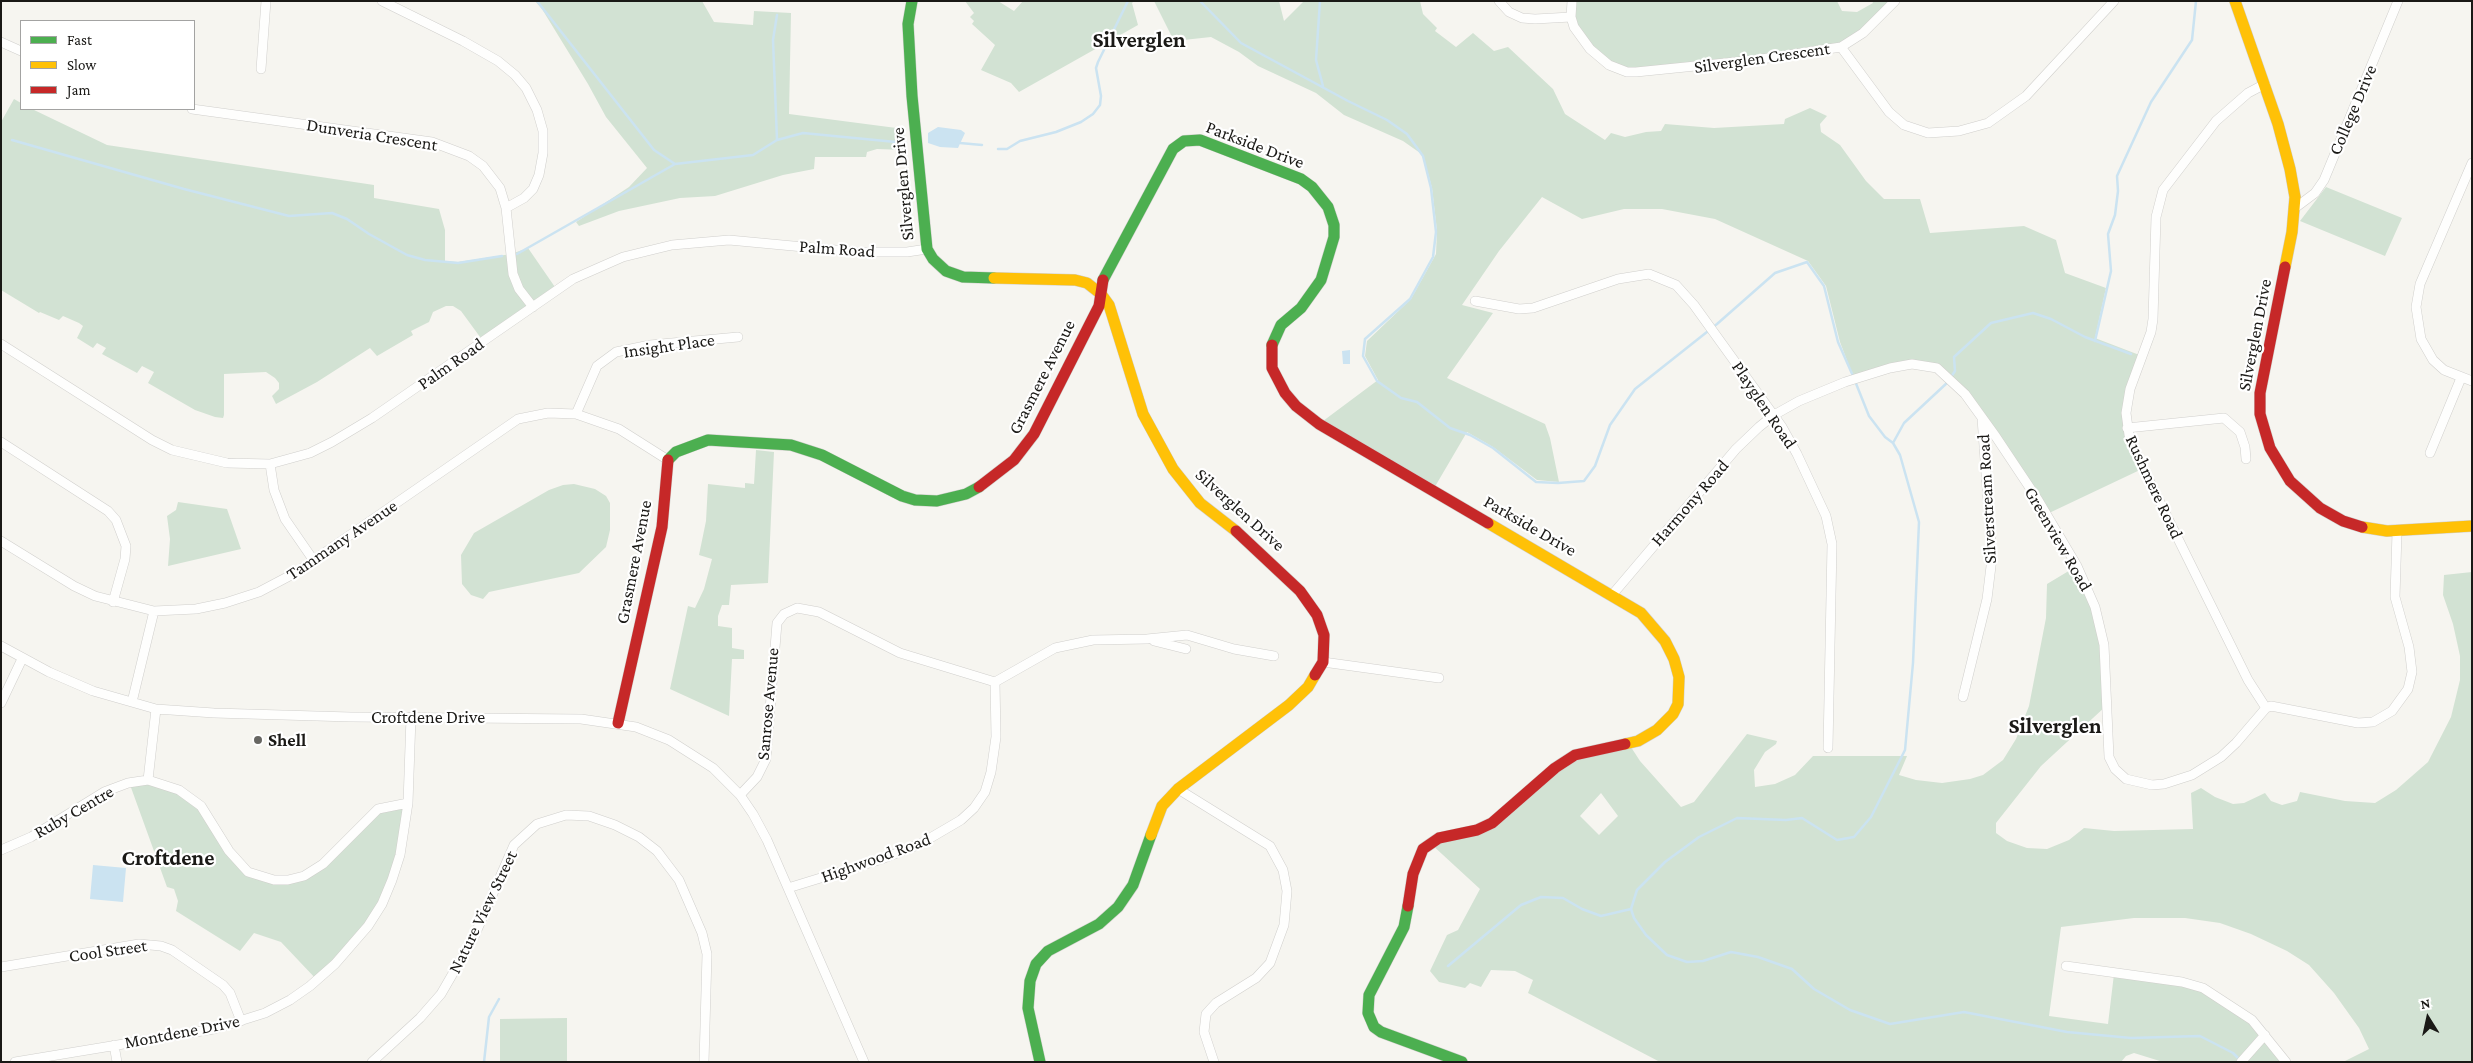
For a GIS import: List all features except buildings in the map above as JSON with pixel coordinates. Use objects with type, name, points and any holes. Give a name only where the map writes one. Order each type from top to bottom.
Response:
[{"type":"street","points":[[261,69],[266,1]]},
{"type":"street","points":[[382,1],[498,61],[515,75],[526,88],[537,110],[543,131],[543,153],[539,176],[533,189],[524,198],[506,208]]},
{"type":"street","name":"Silverglen Drive","points":[[912,1],[908,24],[908,44],[926,250],[938,265],[963,277],[1075,280],[1087,283],[1101,294],[1111,313],[1143,414],[1173,469],[1200,503],[1259,550],[1309,602],[1317,615],[1324,635],[1325,646],[1322,662],[1308,687],[1289,705],[1178,789],[1162,806],[1133,885],[1118,907],[1099,924],[1048,951],[1036,964],[1030,981],[1028,1008],[1040,1062]]},
{"type":"street","points":[[1499,1],[1509,12],[1522,18],[1571,17]]},
{"type":"street","name":"Silverglen Crescent","points":[[1572,1],[1571,17],[1577,33],[1604,62],[1627,72],[1649,72],[1736,62],[1841,47],[1888,112],[1904,125],[1928,133],[1959,131],[1988,123],[2026,96],[2114,1]]},
{"type":"street","points":[[1841,47],[1863,33],[1895,1]]},
{"type":"street","name":"Silverglen Drive","points":[[2235,1],[2265,84],[2290,169],[2295,208],[2291,239],[2260,393],[2260,414],[2265,436],[2275,458],[2290,481],[2320,508],[2343,521],[2360,527],[2397,532],[2472,526]]},
{"type":"street","name":"College Drive","points":[[2295,208],[2311,197],[2324,180],[2398,1]]},
{"type":"street","points":[[1,42],[20,51]]},
{"type":"street","name":"Rushmere Road","points":[[2265,84],[2248,93],[2216,121],[2174,173],[2160,197],[2154,232],[2153,319],[2151,332],[2127,399],[2127,428],[2135,451],[2156,497],[2248,680],[2266,708]]},
{"type":"street","name":"Dunveria Crescent","points":[[195,109],[425,141],[449,147],[468,156],[482,166],[500,188],[506,208],[513,274],[519,289],[533,307]]},
{"type":"street","name":"Parkside Drive","points":[[1101,294],[1100,284],[1107,270],[1168,157],[1178,144],[1184,140],[1200,140],[1300,179],[1316,192],[1328,207],[1334,225],[1334,237],[1321,280],[1314,292],[1301,308],[1281,325],[1272,342],[1272,368],[1285,393],[1296,406],[1319,424],[1640,612],[1657,629],[1671,651],[1677,668],[1680,689],[1678,704],[1673,714],[1658,730],[1638,741],[1575,755],[1555,768],[1492,823],[1477,830],[1439,838],[1422,849],[1413,874],[1404,928],[1369,995],[1368,1003],[1371,1021],[1381,1032],[1462,1062]]},
{"type":"street","points":[[2472,163],[2420,284],[2416,307],[2417,324],[2424,347],[2439,365],[2461,378],[2472,381]]},
{"type":"street","name":"Palm Road","points":[[1,344],[152,440],[172,450],[227,463],[270,464],[310,453],[332,442],[372,418],[533,307],[589,271],[623,257],[672,245],[729,240],[857,252],[926,250]]},
{"type":"street","name":"Playglen Road","points":[[1474,300],[1519,309],[1533,308],[1618,279],[1649,274],[1670,281],[1682,289],[1774,416],[1797,454],[1821,502],[1831,536],[1828,748]]},
{"type":"street","name":"Grasmere Avenue","points":[[618,723],[662,527],[668,460],[676,452],[708,440],[791,445],[822,455],[902,496],[915,500],[937,500],[966,494],[982,485],[1014,460],[1026,447],[1099,306],[1101,294]]},
{"type":"street","name":"Insight Place","points":[[576,414],[597,366],[616,352],[650,345],[738,338]]},
{"type":"street","name":"Greenview Road","points":[[1774,416],[1799,401],[1845,382],[1912,364],[1930,366],[1945,374],[1956,384],[1982,417],[2063,541],[2090,594],[2104,645],[2109,757],[2115,770],[2132,782],[2152,786],[2192,775],[2230,750],[2266,708]]},
{"type":"street","points":[[2430,453],[2461,378]]},
{"type":"street","name":"Tammany Avenue","points":[[1,541],[74,586],[113,602],[154,611],[196,609],[225,603],[260,592],[314,561],[506,426],[532,415],[548,413],[576,414],[619,429],[668,460]]},
{"type":"street","name":"Harmony Road","points":[[1612,595],[1736,449],[1759,426],[1774,416]]},
{"type":"street","name":"Silverstream Road","points":[[1963,697],[1987,599],[1992,558],[1982,417]]},
{"type":"street","points":[[2127,428],[2224,418],[2240,432],[2245,446],[2246,459]]},
{"type":"street","points":[[1,442],[108,511],[116,520],[126,546],[125,559],[113,602]]},
{"type":"street","points":[[270,464],[274,490],[285,519],[314,561]]},
{"type":"street","points":[[2266,708],[2277,707],[2340,720],[2366,723],[2382,718],[2401,701],[2411,680],[2412,661],[2395,597],[2397,532]]},
{"type":"street","name":"Sanrose Avenue","points":[[740,795],[757,777],[766,759],[775,633],[780,618],[790,610],[804,607],[819,612],[887,648],[995,682]]},
{"type":"street","points":[[132,702],[154,611]]},
{"type":"street","points":[[995,682],[1040,656],[1065,645],[1093,640],[1147,639],[1187,635],[1234,649],[1274,656]]},
{"type":"street","points":[[1147,639],[1186,649]]},
{"type":"street","name":"Croftdene Drive","points":[[1,646],[22,659],[93,691],[156,709],[231,714],[556,718],[618,723],[653,733],[687,750],[713,768],[740,795],[760,825],[864,1062]]},
{"type":"street","points":[[1,703],[22,659]]},
{"type":"street","points":[[1322,662],[1439,678]]},
{"type":"street","name":"Highwood Road","points":[[788,888],[870,863],[920,844],[961,820],[974,808],[985,792],[991,772],[996,737],[995,682]]},
{"type":"street","points":[[148,780],[156,709]]},
{"type":"street","name":"Montdene Drive","points":[[15,1062],[214,1029],[241,1022],[282,1005],[310,986],[335,964],[368,926],[382,904],[392,880],[400,856],[408,803],[411,717]]},
{"type":"street","name":"Ruby Centre","points":[[1,850],[31,837],[104,792],[128,783],[148,780],[166,784],[190,797],[210,818],[238,862],[248,872],[274,880],[304,876],[323,864],[378,809],[408,803]]},
{"type":"street","points":[[1178,789],[1270,846],[1283,870],[1287,891],[1284,925],[1270,963],[1256,978],[1216,1002],[1206,1014],[1204,1032],[1214,1062]]},
{"type":"street","name":"Nature View Street","points":[[372,1062],[420,1018],[441,994],[474,937],[514,845],[537,824],[566,815],[589,816],[616,825],[639,837],[657,851],[678,880],[702,933],[707,954],[704,1062]]},
{"type":"street","name":"Cool Street","points":[[1,967],[139,944],[161,946],[172,950],[224,985],[230,993],[241,1022]]},
{"type":"street","points":[[2066,966],[2196,985],[2228,1002],[2252,1020],[2286,1062]]},
{"type":"street","points":[[2242,1062],[2265,1034]]},
{"type":"street","points":[[114,1045],[117,1062]]},
{"type":"green space","points":[[535,1],[702,1],[714,22],[753,25],[754,11],[791,13],[789,114],[904,129],[905,150],[877,149],[867,152],[866,157],[815,157],[814,169],[783,175],[715,196],[680,198],[619,211],[579,226],[576,222],[629,187],[647,168],[606,117],[588,84],[542,9]]},
{"type":"green space","points":[[965,1],[998,1],[1014,11],[1023,1],[1134,1],[1132,3],[1138,25],[1019,92],[1011,83],[981,70],[995,45],[972,24],[974,21],[970,17],[974,13]]},
{"type":"green space","points":[[1154,1],[1279,1],[1284,21],[1304,1],[1420,1],[1423,14],[1437,28],[1435,31],[1456,47],[1473,33],[1494,51],[1508,47],[1553,89],[1565,114],[1605,140],[1611,133],[1625,137],[1661,131],[1665,124],[1714,128],[1784,124],[1785,119],[1810,108],[1827,116],[1820,124],[1821,132],[1840,145],[1866,181],[1884,199],[1920,199],[1930,233],[2024,226],[2056,240],[2065,273],[2106,288],[2095,338],[2142,356],[2125,413],[2142,469],[2047,514],[1983,417],[1930,365],[1854,379],[1840,342],[1826,286],[1808,261],[1715,219],[1662,209],[1624,209],[1582,219],[1542,197],[1499,251],[1462,305],[1493,313],[1447,378],[1545,424],[1550,438],[1559,482],[1537,480],[1493,447],[1467,432],[1433,490],[1319,424],[1378,380],[1365,356],[1367,341],[1411,299],[1436,254],[1437,231],[1432,188],[1423,155],[1403,141],[1344,115],[1316,93],[1258,66],[1239,52],[1211,37],[1174,41]]},
{"type":"green space","points":[[1572,1],[1837,1],[1842,11],[1857,12],[1873,3],[1872,1],[1896,1],[1841,48],[1621,71],[1577,33]]},
{"type":"green space","points":[[14,99],[20,102],[20,110],[34,110],[107,145],[374,185],[374,198],[439,209],[445,230],[445,261],[458,262],[511,254],[528,248],[557,290],[483,341],[461,311],[453,306],[446,306],[433,312],[429,322],[411,331],[413,335],[377,356],[370,348],[317,382],[276,404],[272,396],[279,389],[279,383],[266,372],[224,374],[224,415],[223,418],[215,417],[195,410],[148,383],[154,372],[142,366],[137,373],[102,354],[106,348],[97,343],[93,348],[77,338],[83,326],[79,323],[63,316],[59,320],[39,313],[1,290],[1,122]]},
{"type":"green space","points":[[2326,187],[2402,218],[2385,256],[2300,221]]},
{"type":"green space","points":[[756,450],[774,452],[768,583],[731,585],[729,605],[722,605],[718,616],[718,626],[732,628],[732,648],[744,650],[744,659],[732,659],[729,716],[670,689],[688,606],[695,608],[704,589],[712,559],[699,555],[706,521],[708,484],[745,488],[745,483],[754,484]]},
{"type":"green space","points":[[574,484],[595,489],[606,496],[610,503],[610,530],[606,547],[579,573],[489,592],[483,599],[471,595],[462,584],[461,555],[474,533],[549,490],[563,485]]},
{"type":"green space","points":[[178,502],[227,509],[241,549],[168,566],[170,539],[167,516],[176,510]]},
{"type":"green space","points":[[2077,566],[2102,634],[2106,706],[2041,766],[1996,823],[1996,833],[2007,841],[2027,848],[2047,849],[2069,840],[2084,828],[2114,831],[2193,829],[2191,793],[2201,788],[2215,797],[2233,804],[2244,803],[2265,793],[2271,801],[2282,805],[2297,801],[2300,792],[2345,801],[2375,803],[2396,790],[2428,762],[2451,717],[2460,680],[2460,656],[2453,624],[2443,595],[2444,575],[2472,572],[2472,1062],[2343,1062],[2369,1049],[2359,1028],[2334,993],[2309,965],[2287,951],[2251,934],[2220,923],[2185,918],[2134,918],[2061,927],[2049,1016],[2108,1024],[2114,974],[2193,985],[2252,1021],[2286,1062],[2163,1062],[2134,1053],[2126,1056],[2121,1062],[1660,1062],[1528,993],[1533,980],[1515,971],[1491,970],[1481,987],[1470,983],[1465,988],[1439,982],[1430,971],[1447,935],[1458,930],[1480,889],[1430,843],[1477,831],[1570,758],[1629,744],[1640,761],[1681,807],[1694,802],[1747,734],[1777,741],[1776,744],[1765,752],[1754,770],[1755,787],[1775,784],[1795,775],[1813,756],[1907,756],[1899,775],[1916,780],[1942,783],[1983,775],[2003,760],[2016,739],[2029,706],[2046,618],[2047,584]],"holes":[[[1601,793],[1618,816],[1599,835],[1580,816]]]},
{"type":"green space","points":[[148,780],[191,796],[229,851],[260,877],[304,876],[370,814],[408,803],[405,830],[382,904],[317,980],[281,942],[254,933],[240,951],[176,911],[178,901],[174,889],[167,887],[129,782]]},
{"type":"green space","points":[[567,1018],[567,1062],[500,1062],[500,1019]]},
{"type":"water","points":[[938,127],[961,130],[965,133],[958,148],[940,147],[928,143],[928,133]]},
{"type":"water","points":[[1350,350],[1350,364],[1343,364],[1342,351]]},
{"type":"water","points":[[93,865],[126,868],[123,902],[90,899]]},
{"type":"waterway","points":[[537,1],[654,150],[675,164],[753,155],[777,140],[803,133],[906,143]]},
{"type":"waterway","points":[[998,149],[1007,149],[1020,141],[1056,132],[1081,122],[1093,114],[1100,105],[1101,96],[1096,68],[1128,1]]},
{"type":"waterway","points":[[1200,1],[1241,43],[1387,120],[1407,134],[1423,156],[1431,188],[1436,232],[1433,257],[1410,299],[1365,339],[1363,356],[1377,381],[1401,398],[1417,402],[1450,428],[1470,435],[1493,448],[1536,482],[1584,481],[1595,466],[1610,425],[1635,389],[1717,324],[1775,273],[1807,262],[1824,286],[1838,342],[1853,376]]},
{"type":"waterway","points":[[1320,1],[1316,60],[1323,86]]},
{"type":"waterway","points":[[2095,341],[2111,271],[2108,234],[2115,215],[2118,191],[2117,176],[2151,102],[2192,40],[2196,1]]},
{"type":"waterway","points":[[777,15],[773,40],[777,140]]},
{"type":"waterway","points":[[12,140],[184,189],[289,216],[332,213],[347,219],[369,234],[407,255],[425,260],[458,263],[502,256]]},
{"type":"waterway","points":[[960,143],[982,145]]},
{"type":"waterway","points":[[517,254],[675,164]]},
{"type":"waterway","points":[[1951,377],[1955,371],[1954,357],[1991,323],[2033,313],[2051,319],[2085,337],[2131,354]]},
{"type":"waterway","points":[[1855,381],[1869,416],[1885,437],[1893,443],[1900,455],[1919,522],[1913,663],[1905,750],[1871,817],[1854,837],[1837,840],[1802,818],[1786,820],[1737,818],[1699,837],[1665,862],[1637,890],[1631,909],[1634,918],[1646,935],[1667,955],[1687,962],[1703,961],[1731,952],[1758,957],[1792,969],[1814,989],[1850,1010],[1890,1024],[1964,1012],[2067,1032],[2131,1038],[2200,1036],[2233,1053],[2241,1061]]},
{"type":"waterway","points":[[1893,443],[1904,423],[1948,382]]},
{"type":"waterway","points":[[1448,966],[1521,905],[1541,897],[1563,898],[1582,909],[1601,916],[1631,909]]},
{"type":"waterway","points":[[484,1062],[489,1017],[499,999]]},
{"type":"traffic: fast","points":[[912,1],[908,24],[912,96],[927,249],[933,259],[946,271],[963,277],[994,278]]},
{"type":"traffic: fast","points":[[1103,280],[1173,149],[1184,141],[1200,140],[1301,179],[1312,187],[1328,207],[1334,225],[1334,237],[1321,280],[1301,308],[1281,325],[1272,345]]},
{"type":"traffic: fast","points":[[668,460],[676,452],[708,440],[791,445],[822,455],[902,496],[915,500],[937,501],[966,494],[979,487]]},
{"type":"traffic: fast","points":[[1040,1062],[1028,1008],[1030,981],[1036,964],[1048,951],[1099,924],[1118,907],[1133,885],[1151,835]]},
{"type":"traffic: fast","points":[[1408,906],[1404,927],[1369,995],[1368,1013],[1374,1027],[1381,1032],[1462,1062]]},
{"type":"traffic: slow","points":[[2235,1],[2278,124],[2290,169],[2295,197],[2292,232],[2285,267]]},
{"type":"traffic: slow","points":[[994,278],[1075,280],[1087,283],[1101,294],[1109,305],[1143,414],[1173,469],[1200,503],[1236,531]]},
{"type":"traffic: slow","points":[[1488,523],[1641,613],[1665,641],[1674,659],[1679,677],[1678,704],[1673,714],[1657,730],[1638,741],[1625,744]]},
{"type":"traffic: slow","points":[[2362,527],[2387,531],[2472,526]]},
{"type":"traffic: slow","points":[[1151,835],[1162,806],[1178,789],[1289,705],[1308,687],[1315,675]]},
{"type":"traffic: jam","points":[[2285,267],[2260,393],[2260,414],[2270,448],[2290,481],[2320,508],[2343,521],[2362,527]]},
{"type":"traffic: jam","points":[[979,487],[1014,460],[1034,434],[1099,306],[1103,280]]},
{"type":"traffic: jam","points":[[1272,345],[1272,368],[1285,393],[1296,406],[1319,424],[1488,523]]},
{"type":"traffic: jam","points":[[618,723],[662,527],[668,460]]},
{"type":"traffic: jam","points":[[1236,531],[1300,591],[1317,615],[1324,635],[1323,662],[1315,675]]},
{"type":"traffic: jam","points":[[1408,906],[1413,874],[1423,849],[1439,838],[1477,830],[1492,823],[1555,768],[1575,755],[1625,744]]},
{"type":"place","name":"Shell","points":[[258,740]]},
{"type":"district","name":"Silverglen","points":[[1139,40]]},
{"type":"district","name":"Silverglen","points":[[2055,726]]},
{"type":"district","name":"Croftdene","points":[[168,858]]}]
